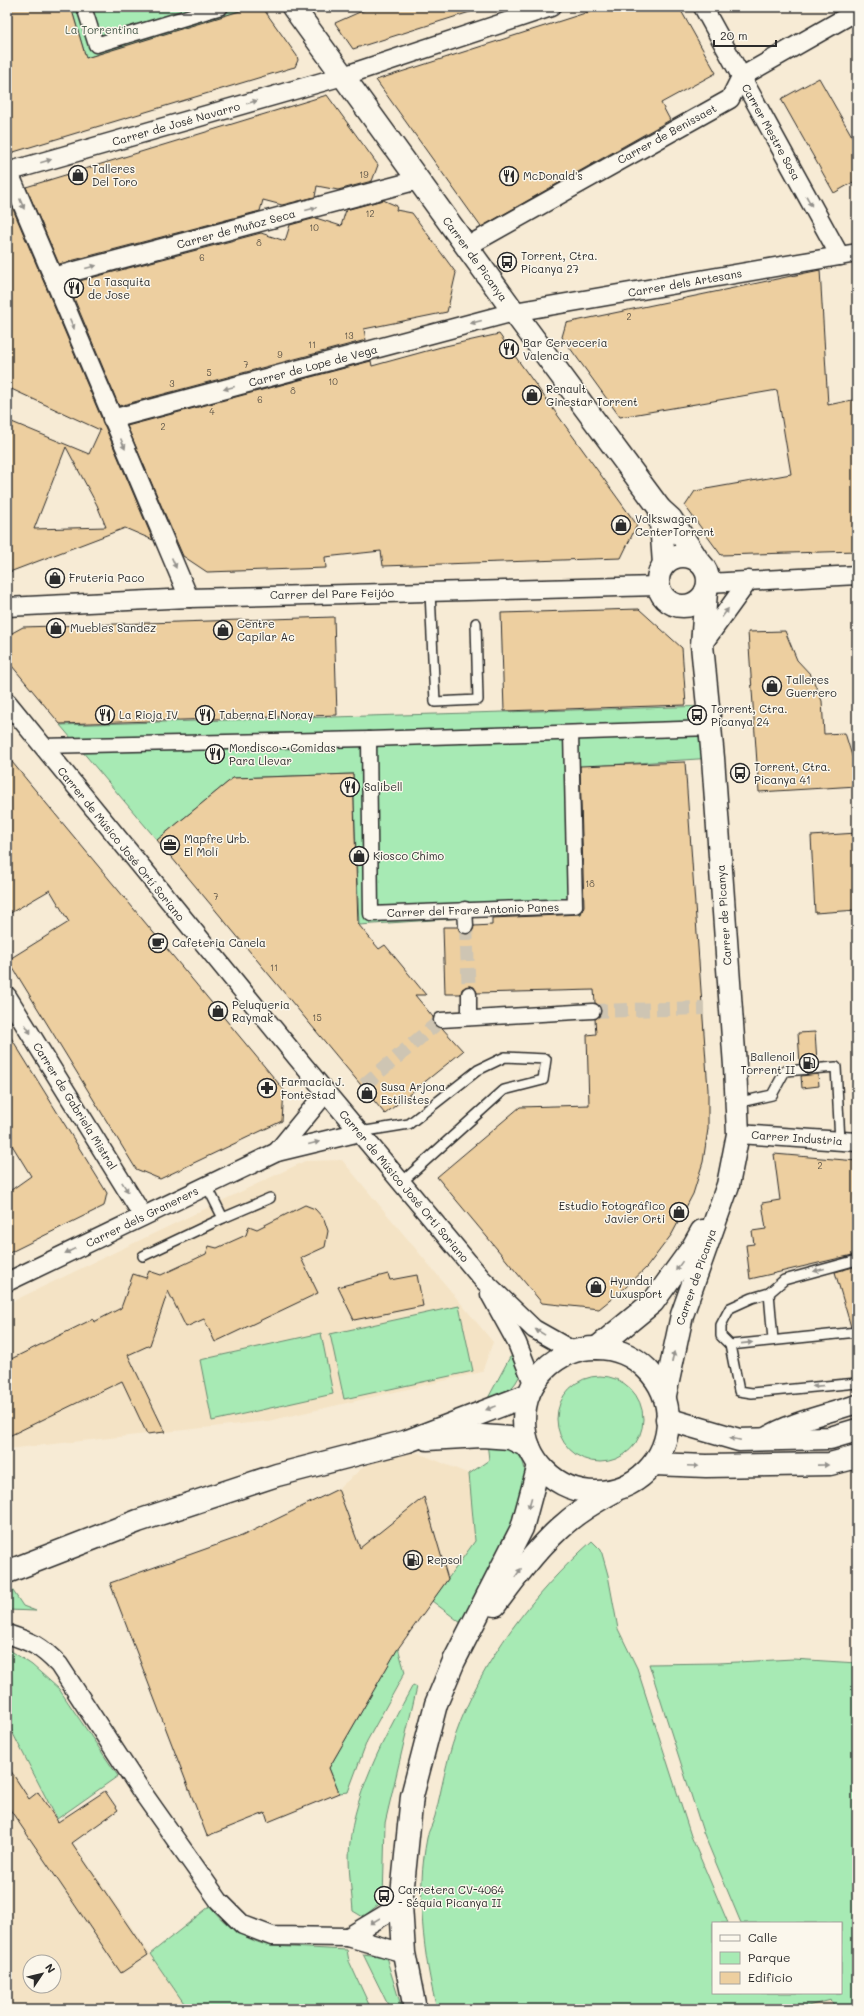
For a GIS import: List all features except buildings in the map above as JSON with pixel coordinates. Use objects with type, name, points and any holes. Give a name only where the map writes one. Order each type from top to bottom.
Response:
[{"type":"street","points":[[84,7],[96,45],[221,7]]},
{"type":"street","name":"Carrer de Picanya","points":[[292,7],[466,247],[660,510],[671,519],[699,562]]},
{"type":"street","points":[[343,76],[551,7]]},
{"type":"street","name":"Carrer Mestre Sosa","points":[[703,7],[840,256]]},
{"type":"street","points":[[741,77],[857,11]]},
{"type":"street","name":"Carrer de José Navarro","points":[[7,170],[343,76]]},
{"type":"street","name":"Carrer de Benissaet","points":[[466,247],[730,99],[741,77]]},
{"type":"street","points":[[7,170],[188,598]]},
{"type":"street","name":"Carrer de Muñoz Seca","points":[[53,277],[418,180]]},
{"type":"street","name":"Carrer dels Artesans","points":[[514,312],[857,253]]},
{"type":"street","name":"Carrer de Lope de Vega","points":[[112,419],[514,312]]},
{"type":"street","points":[[660,510],[664,564],[658,578],[658,586],[666,600],[680,606],[688,606],[696,602],[707,587],[707,575],[699,562],[685,556],[678,556],[664,564]]},
{"type":"street","points":[[707,587],[749,580],[857,575]]},
{"type":"street","points":[[702,645],[749,580]]},
{"type":"street","name":"Carrer del Pare Feijóo","points":[[7,607],[188,598],[658,586]]},
{"type":"street","name":"Carrer de Picanya","points":[[664,1395],[682,1315],[728,1185],[738,1134],[711,728],[702,645],[707,587]]},
{"type":"street","name":"Carrer de Picanya","points":[[680,606],[702,645]]},
{"type":"street","name":"Carrer de Músico José Ortí Soriano","points":[[7,702],[41,746],[482,1279],[534,1329],[573,1352]]},
{"type":"street","points":[[41,746],[369,739],[711,728]]},
{"type":"street","name":"Carrer del Frare Antonio Panes","points":[[369,739],[371,914],[465,909],[575,906],[571,733]]},
{"type":"street","points":[[465,909],[466,926]]},
{"type":"street","points":[[468,994],[469,1018]]},
{"type":"street","name":"Carrer de Gabriela Mistral","points":[[7,996],[143,1216]]},
{"type":"street","points":[[441,1020],[593,1011]]},
{"type":"street","name":"Carrer dels Granerers","points":[[277,1152],[326,1092]]},
{"type":"street","name":"Carrer dels Granerers","points":[[7,1282],[277,1152],[360,1132]]},
{"type":"street","name":"Carrer Industria","points":[[738,1134],[848,1142]]},
{"type":"street","name":"Carrer de Picanya","points":[[597,1348],[653,1302],[692,1247],[728,1185]]},
{"type":"street","name":"Carrer de Músico José Ortí Soriano","points":[[482,1279],[517,1343],[530,1389]]},
{"type":"street","points":[[415,2009],[404,1953],[401,1905],[412,1796],[436,1704],[454,1661],[522,1528],[534,1456],[523,1423],[530,1389],[550,1364],[573,1352],[597,1348],[629,1356],[654,1378],[667,1403],[667,1436],[661,1454],[654,1464],[631,1484],[586,1507],[560,1528],[524,1566],[454,1661]]},
{"type":"street","points":[[7,1572],[138,1521],[270,1477],[408,1441],[530,1389]]},
{"type":"street","points":[[762,1440],[771,1434],[857,1404]]},
{"type":"street","points":[[667,1419],[739,1440],[830,1438],[857,1430]]},
{"type":"street","points":[[408,1441],[482,1436],[510,1438],[534,1456],[555,1479],[573,1487],[592,1492],[613,1492]]},
{"type":"street","points":[[654,1464],[706,1466],[830,1464],[857,1457]]},
{"type":"street","points":[[7,1634],[29,1641],[45,1650],[59,1665],[140,1789],[218,1901],[243,1924],[272,1936],[348,1937],[404,1953]]},
{"type":"street","points":[[348,1937],[401,1905]]},
{"type":"lane","points":[[430,592],[435,702],[478,700],[476,623]]},
{"type":"lane","points":[[360,1132],[409,1124],[478,1070],[505,1057],[546,1059],[544,1080],[504,1090],[402,1182]]},
{"type":"lane","points":[[736,1103],[772,1095],[785,1071],[836,1067],[848,1142]]},
{"type":"lane","points":[[207,1186],[223,1218]]},
{"type":"lane","points":[[143,1256],[223,1218],[270,1198]]},
{"type":"lane","points":[[857,1260],[784,1280],[769,1293],[752,1298],[730,1308],[721,1325],[722,1336],[730,1345],[739,1391],[752,1393],[857,1383]]},
{"type":"lane","points":[[769,1293],[773,1340]]},
{"type":"lane","points":[[730,1345],[857,1332]]},
{"type":"shaded area","points":[[342,1160],[493,1342],[482,1372],[268,1421],[7,1449],[7,1304],[305,1161]]},
{"type":"shaded area","name":"Repsol","points":[[416,1452],[469,1474],[475,1541],[398,1648],[338,1489],[367,1464]]},
{"type":"shaded area","points":[[7,1722],[57,1819],[188,2009],[7,2009]]},
{"type":"shaded area","points":[[831,2000],[835,2009],[796,2009],[812,2005]]},
{"type":"green space","name":"La Torrentina","points":[[71,7],[253,7],[86,58]]},
{"type":"green space","points":[[709,706],[713,758],[577,767],[582,914],[492,916],[359,925],[353,774],[233,778],[157,840],[60,725]]},
{"type":"green space","points":[[459,1306],[473,1371],[344,1399],[330,1334]]},
{"type":"green space","points":[[321,1333],[333,1394],[212,1421],[200,1360]]},
{"type":"green space","points":[[510,1357],[513,1357],[521,1372],[519,1378],[516,1383],[504,1394],[487,1400]]},
{"type":"green space","points":[[592,1376],[608,1376],[617,1379],[631,1388],[640,1402],[643,1411],[643,1427],[640,1436],[631,1450],[617,1459],[608,1462],[592,1462],[576,1455],[569,1450],[564,1443],[557,1427],[557,1411],[564,1395],[569,1388],[576,1383]]},
{"type":"green space","points":[[487,1442],[494,1442],[507,1446],[518,1454],[524,1465],[525,1481],[504,1545],[495,1565],[473,1605],[461,1623],[432,1601],[475,1541],[469,1474],[489,1460]]},
{"type":"green space","points":[[592,1541],[601,1550],[608,1575],[618,1629],[637,1668],[691,1836],[728,1922],[712,1922],[712,1994],[842,1994],[842,1922],[741,1922],[703,1832],[649,1664],[719,1663],[793,1659],[857,1663],[857,2009],[835,2009],[831,2000],[796,2009],[437,2009],[425,1946],[422,1880],[428,1835],[435,1816],[447,1764],[456,1734],[467,1706],[495,1654],[530,1606],[570,1561]]},
{"type":"green space","points":[[9,1585],[23,1606],[36,1611],[7,1610],[7,1587]]},
{"type":"green space","points":[[7,1648],[32,1665],[59,1689],[118,1776],[57,1819],[7,1722]]},
{"type":"green space","points":[[398,1648],[405,1672],[367,1741],[348,1792],[339,1793],[329,1768]]},
{"type":"green space","points":[[413,1685],[417,1687],[385,1823],[383,1901],[363,1917],[353,1911],[349,1872],[351,1837],[355,1814],[362,1791],[381,1746]]},
{"type":"green space","points":[[210,1906],[222,1920],[237,1932],[262,1944],[271,1946],[347,1950],[349,1961],[371,2009],[188,2009],[150,1954]]},
{"type":"green space","points":[[363,1954],[386,1957],[402,2009],[390,2009]]},
{"type":"tunnel","points":[[466,926],[469,994]]},
{"type":"tunnel","points":[[593,1011],[704,1008]]},
{"type":"tunnel","points":[[364,1085],[441,1020]]},
{"type":"place","name":"Talleres Del Toro","points":[[78,175]]},
{"type":"place","name":"McDonald's","points":[[509,176]]},
{"type":"place","name":"Torrent, Ctra. Picanya 27","points":[[507,262]]},
{"type":"place","name":"La Tasquita de Jose","points":[[74,288]]},
{"type":"place","name":"Bar Cerveceria Valencia","points":[[509,349]]},
{"type":"place","name":"Renault Ginestar Torrent","points":[[532,395]]},
{"type":"place","name":"Volkswagen CenterTorrent","points":[[621,525]]},
{"type":"place","name":"Fruteria Paco","points":[[55,578]]},
{"type":"place","name":"Muebles Sandez","points":[[56,628]]},
{"type":"place","name":"Centre Capilar Ac","points":[[223,630]]},
{"type":"place","name":"Talleres Guerrero","points":[[772,686]]},
{"type":"place","name":"La Rioja IV","points":[[105,715]]},
{"type":"place","name":"Taberna El Noray","points":[[205,715]]},
{"type":"place","name":"Torrent, Ctra. Picanya 24","points":[[697,715]]},
{"type":"place","name":"Mordisco - Comidas Para Llevar","points":[[215,754]]},
{"type":"place","name":"Torrent, Ctra. Picanya 41","points":[[740,773]]},
{"type":"place","name":"Salibell","points":[[350,787]]},
{"type":"place","name":"Mapfre Urb. El Molí","points":[[170,845]]},
{"type":"place","name":"Kiosco Chimo","points":[[359,856]]},
{"type":"place","name":"Cafeteria Canela","points":[[158,943]]},
{"type":"place","name":"Peluqueria Raymak","points":[[218,1011]]},
{"type":"place","name":"Ballenoil Torrent II","points":[[809,1063]]},
{"type":"place","name":"Farmacia J. Fontestad","points":[[267,1088]]},
{"type":"place","name":"Susa Arjona Estilistes","points":[[367,1093]]},
{"type":"place","name":"Estudio Fotográfico Javier Orti","points":[[679,1212]]},
{"type":"place","name":"Hyundai Luxusport","points":[[596,1287]]},
{"type":"place","name":"Repsol","points":[[413,1560]]},
{"type":"place","name":"Carretera CV-4064 - Séquia Picanya II","points":[[384,1896]]}]
